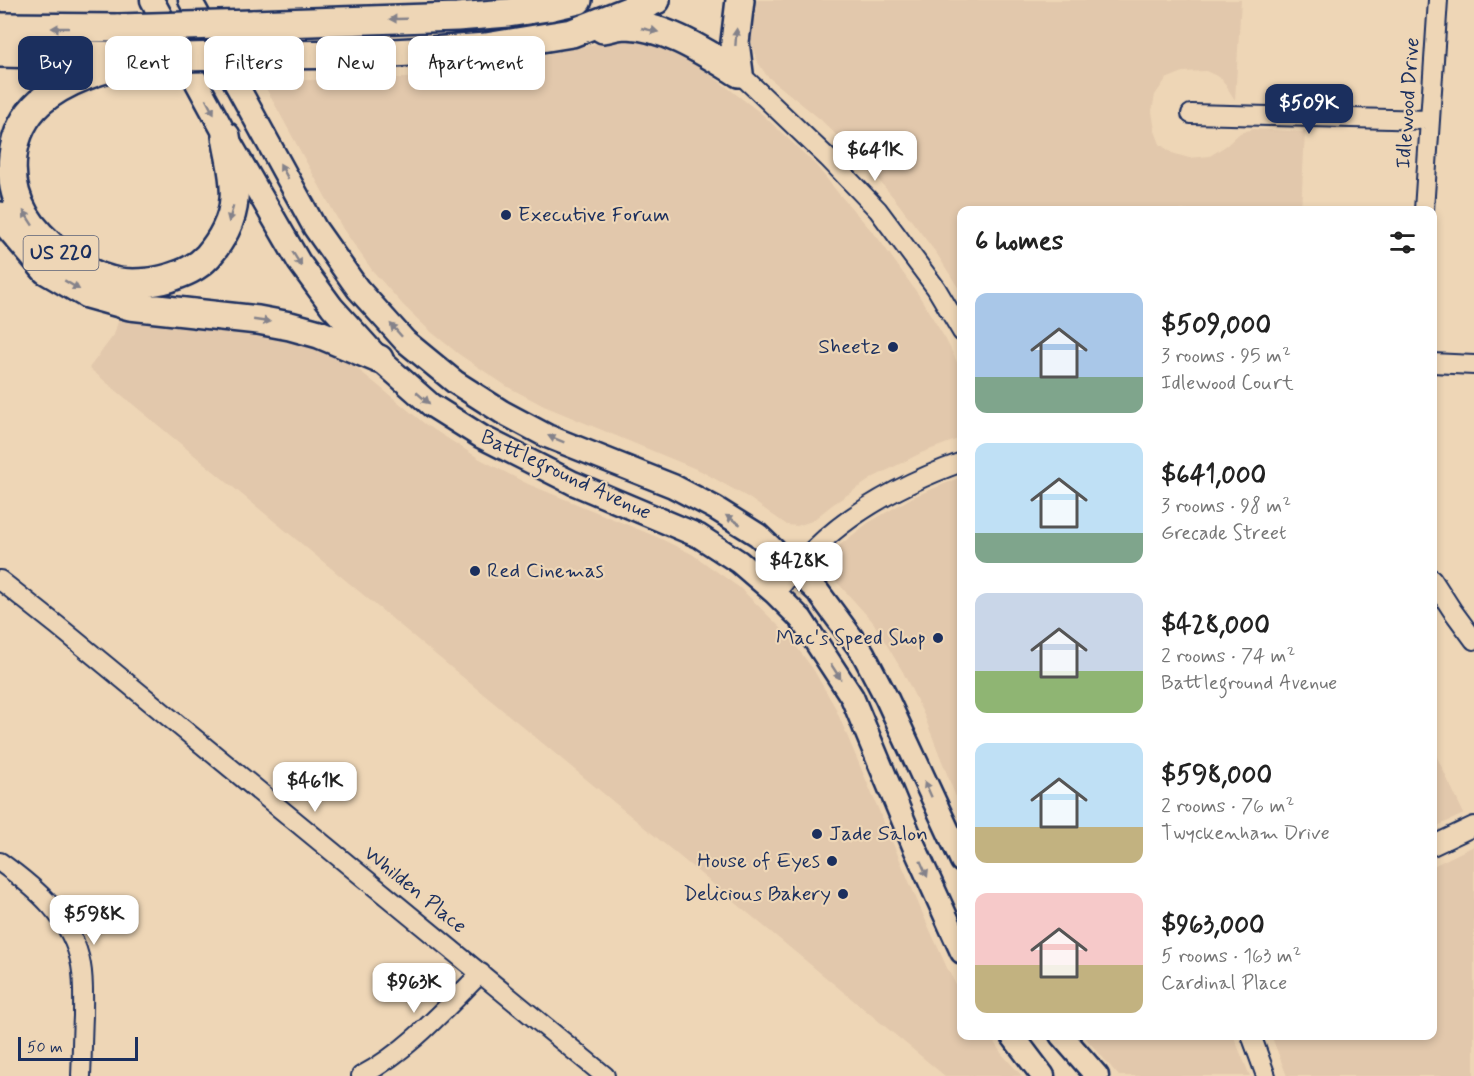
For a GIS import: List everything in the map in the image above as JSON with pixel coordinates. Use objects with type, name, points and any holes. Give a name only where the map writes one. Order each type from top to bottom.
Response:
[{"type":"highway","points":[[457,17],[505,0]]},
{"type":"highway","points":[[0,27],[118,28],[457,17],[508,13],[578,0]]},
{"type":"highway","points":[[572,33],[656,0]]},
{"type":"highway","points":[[739,73],[735,42],[740,0]]},
{"type":"highway","points":[[192,57],[486,48],[626,26],[654,30],[692,45],[739,73]]},
{"type":"highway","points":[[0,53],[105,56]]},
{"type":"highway","name":"US 220","points":[[105,70],[79,78],[57,89],[39,103],[24,120],[15,141],[12,158],[15,193],[25,215],[39,233],[59,252],[86,271],[111,281],[140,283],[182,274],[199,265],[224,233],[234,201],[226,136]]},
{"type":"highway","points":[[0,216],[46,270],[87,294],[130,306],[258,320],[290,326],[319,334],[379,359]]},
{"type":"main road","name":"Battleground Avenue","points":[[152,0],[298,262],[332,308],[379,359],[431,405],[482,437],[573,483],[699,536],[738,562],[775,593],[801,619],[852,697],[914,846],[957,941]]},
{"type":"main road","name":"Battleground Avenue","points":[[190,0],[315,228],[358,289],[405,341],[455,382],[502,412],[547,436],[673,486],[715,508],[758,535],[818,592],[863,653],[887,699],[957,850]]},
{"type":"main road","points":[[1016,1040],[1043,1076]]},
{"type":"main road","points":[[1065,1040],[1097,1076]]},
{"type":"street","name":"Idlewood Drive","points":[[1424,206],[1437,0]]},
{"type":"street","points":[[739,73],[828,158],[878,210],[936,288],[957,324]]},
{"type":"street","points":[[1191,114],[1429,120]]},
{"type":"street","points":[[1437,363],[1474,365]]},
{"type":"street","points":[[775,593],[816,547],[846,522],[879,500],[938,470],[957,464]]},
{"type":"street","name":"Whilden Place","points":[[0,580],[605,1076]]},
{"type":"street","points":[[1437,587],[1474,639]]},
{"type":"street","points":[[1437,844],[1474,826]]},
{"type":"street","points":[[0,862],[44,897],[65,925],[74,942],[81,964],[83,991],[81,1076]]},
{"type":"street","points":[[361,1076],[376,1068],[415,1038],[481,973]]},
{"type":"street","points":[[1253,1040],[1266,1076]]},
{"type":"shaded area","points":[[755,0],[1241,0],[1235,100],[1221,78],[1206,71],[1183,72],[1166,79],[1155,95],[1152,111],[1155,131],[1160,144],[1172,153],[1189,158],[1210,156],[1240,133],[1253,129],[1305,132],[1301,206],[957,206],[957,286],[937,254],[894,198],[856,154],[820,119],[767,76],[757,61],[753,48],[749,30],[750,11]]},
{"type":"shaded area","points":[[622,38],[661,42],[707,72],[762,114],[815,164],[878,238],[918,294],[957,362],[957,440],[921,453],[874,477],[812,521],[797,526],[787,525],[749,498],[701,471],[544,406],[508,387],[460,355],[430,331],[372,270],[343,229],[267,90],[304,90],[304,80],[316,80],[316,90],[396,90],[396,78],[408,78],[408,90],[545,90],[545,55]]},
{"type":"shaded area","points":[[121,311],[285,332],[330,348],[425,424],[480,459],[528,484],[657,537],[692,554],[740,588],[787,634],[813,669],[835,707],[925,919],[957,987],[957,1040],[992,1040],[1022,1076],[945,1076],[89,368],[114,335]]},
{"type":"shaded area","points":[[957,479],[957,800],[924,715],[903,672],[873,622],[826,570],[824,563],[826,556],[868,523],[913,497]]},
{"type":"shaded area","points":[[1437,757],[1464,814],[1437,826]]},
{"type":"shaded area","points":[[1474,846],[1474,1076],[1287,1076],[1273,1040],[1437,1040],[1437,864]]},
{"type":"shaded area","points":[[1087,1040],[1235,1040],[1250,1076],[1119,1076]]},
{"type":"place","name":"Executive Forum","points":[[506,215]]},
{"type":"place","name":"Sheetz","points":[[893,347]]},
{"type":"place","name":"Red Cinemas","points":[[475,571]]},
{"type":"place","name":"Mac's Speed Shop","points":[[938,638]]},
{"type":"place","name":"Jade Salon","points":[[817,834]]},
{"type":"place","name":"House of Eyes","points":[[832,861]]},
{"type":"place","name":"Delicious Bakery","points":[[843,894]]}]
